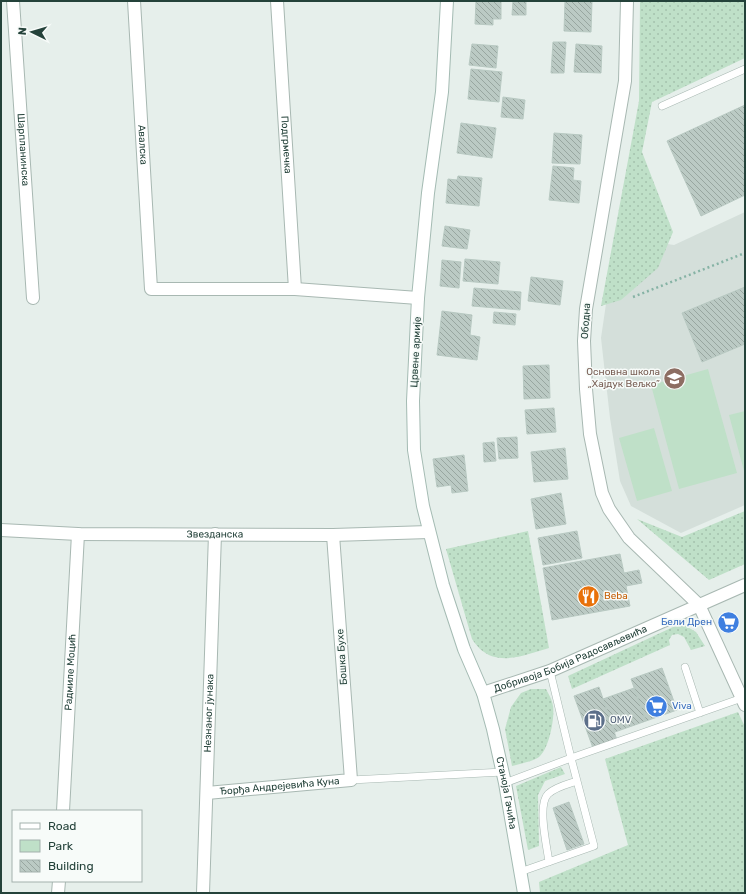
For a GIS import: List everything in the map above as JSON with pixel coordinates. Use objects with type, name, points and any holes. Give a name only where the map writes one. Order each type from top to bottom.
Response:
[{"type":"street","name":"Шарпланинска","points":[[13,1],[33,298]]},
{"type":"street","name":"Авалска","points":[[134,1],[151,289],[295,289]]},
{"type":"street","name":"Подгрмечка","points":[[277,1],[295,289]]},
{"type":"street","name":"Црвене армије","points":[[448,1],[442,92],[428,193],[418,298],[413,401],[414,450],[429,532],[445,592],[464,649],[483,693]]},
{"type":"street","name":"Ободна","points":[[627,1],[625,81],[586,309],[584,348],[590,434],[602,493],[608,509],[629,538],[699,605]]},
{"type":"street","points":[[295,289],[418,298]]},
{"type":"street","name":"Звезданска","points":[[1,530],[78,534],[334,535],[429,532]]},
{"type":"street","name":"Радмиле Моцић","points":[[63,810],[78,534]]},
{"type":"street","name":"Незнаног јунака","points":[[203,893],[215,534]]},
{"type":"street","name":"Бошка Бухе","points":[[334,535],[351,780]]},
{"type":"street","name":"Добривоја Бобија Радосављевића","points":[[483,693],[550,671],[745,585]]},
{"type":"street","points":[[699,605],[743,695]]},
{"type":"street","name":"Станоја Гачића","points":[[483,693],[504,778],[524,893]]},
{"type":"street","name":"Ђорђа Андрејевића Куна","points":[[207,793],[351,780]]},
{"type":"street","points":[[58,893],[59,882]]},
{"type":"lane","points":[[662,106],[745,69]]},
{"type":"lane","points":[[685,667],[700,713]]},
{"type":"lane","points":[[520,872],[594,846],[550,671]]},
{"type":"lane","points":[[351,780],[504,778],[571,758],[700,713],[743,695]]},
{"type":"lane","points":[[549,862],[543,806],[547,795],[552,790],[577,781]]},
{"type":"path","points":[[633,297],[745,252]]},
{"type":"shaded area","name":"Основна школа „Хајдук Вељко”","points":[[745,212],[745,505],[681,533],[631,506],[620,481],[610,418],[601,338],[616,236],[674,245]]},
{"type":"green space","points":[[640,1],[745,1],[745,58],[652,102],[642,152],[673,232],[658,268],[621,300],[601,306],[639,101]]},
{"type":"green space","points":[[708,369],[737,473],[679,489],[651,385]]},
{"type":"green space","points":[[745,411],[745,471],[744,471],[729,415]]},
{"type":"green space","points":[[654,428],[672,491],[637,501],[619,438]]},
{"type":"green space","points":[[745,511],[745,564],[709,580],[637,519],[682,537]]},
{"type":"green space","points":[[528,531],[549,648],[514,658],[496,657],[480,649],[472,639],[446,549]]},
{"type":"green space","points":[[686,626],[696,632],[705,646],[691,650],[684,637],[678,634],[672,635],[669,640],[670,645],[572,689],[568,676],[673,627]]},
{"type":"green space","points":[[531,689],[546,689],[553,704],[552,725],[543,753],[539,757],[530,761],[512,766],[505,729],[511,707],[521,693]]},
{"type":"green space","points":[[738,712],[745,727],[745,893],[540,893],[539,882],[628,845],[605,759]]},
{"type":"green space","points":[[561,767],[565,774],[545,781],[538,795],[539,846],[528,850],[516,786]]},
{"type":"building","points":[[476,1],[501,1],[501,19],[493,19],[493,25],[475,24]]},
{"type":"building","points":[[513,1],[526,1],[526,15],[512,15]]},
{"type":"building","points":[[565,1],[592,1],[591,32],[564,31]]},
{"type":"building","points":[[553,42],[566,42],[564,73],[551,73]]},
{"type":"building","points":[[472,44],[498,46],[496,68],[469,65]]},
{"type":"building","points":[[576,44],[602,46],[601,73],[574,72]]},
{"type":"building","points":[[471,69],[502,72],[499,102],[468,99]]},
{"type":"building","points":[[503,97],[525,100],[523,119],[501,117]]},
{"type":"building","points":[[745,105],[745,195],[701,216],[667,141]]},
{"type":"building","points":[[461,123],[496,128],[492,158],[457,153]]},
{"type":"building","points":[[554,133],[582,135],[580,164],[552,163]]},
{"type":"building","points":[[553,166],[574,168],[573,180],[581,181],[579,203],[549,200]]},
{"type":"building","points":[[458,176],[482,178],[479,206],[446,203],[448,179],[457,180]]},
{"type":"building","points":[[445,226],[470,230],[467,249],[442,246]]},
{"type":"building","points":[[465,259],[500,262],[498,284],[463,281]]},
{"type":"building","points":[[442,260],[461,262],[459,288],[440,286]]},
{"type":"building","points":[[531,277],[563,281],[560,305],[528,301]]},
{"type":"building","points":[[745,287],[745,344],[702,362],[682,313]]},
{"type":"building","points":[[474,288],[521,292],[520,310],[472,306]]},
{"type":"building","points":[[442,311],[472,315],[470,335],[480,337],[477,360],[437,355]]},
{"type":"building","points":[[494,312],[516,314],[515,325],[493,323]]},
{"type":"building","points":[[549,365],[550,398],[524,399],[523,366]]},
{"type":"building","points":[[554,408],[556,432],[527,434],[525,410]]},
{"type":"building","points":[[517,437],[518,458],[499,459],[497,438]]},
{"type":"building","points":[[494,442],[496,461],[484,462],[483,443]]},
{"type":"building","points":[[565,448],[568,479],[534,482],[531,452]]},
{"type":"building","points":[[464,455],[468,491],[452,493],[451,485],[437,487],[433,459]]},
{"type":"building","points":[[561,493],[566,524],[536,529],[531,499]]},
{"type":"building","points":[[577,531],[582,558],[543,565],[538,538]]},
{"type":"building","name":"Beba","points":[[620,554],[624,573],[639,570],[642,583],[626,586],[630,606],[552,620],[543,568]]},
{"type":"building","points":[[662,668],[677,710],[646,721],[631,679]]},
{"type":"building","points":[[599,687],[617,740],[593,748],[574,696]]},
{"type":"building","points":[[634,688],[646,721],[615,732],[603,699]]},
{"type":"building","points":[[569,802],[584,844],[567,850],[553,808]]},
{"type":"place","name":"Основна школа „Хајдук Вељко”","points":[[675,378]]},
{"type":"place","name":"Beba","points":[[588,596]]},
{"type":"place","name":"Бели Дрен","points":[[728,622]]},
{"type":"place","name":"Viva","points":[[656,706]]},
{"type":"place","name":"OMV","points":[[594,720]]}]
